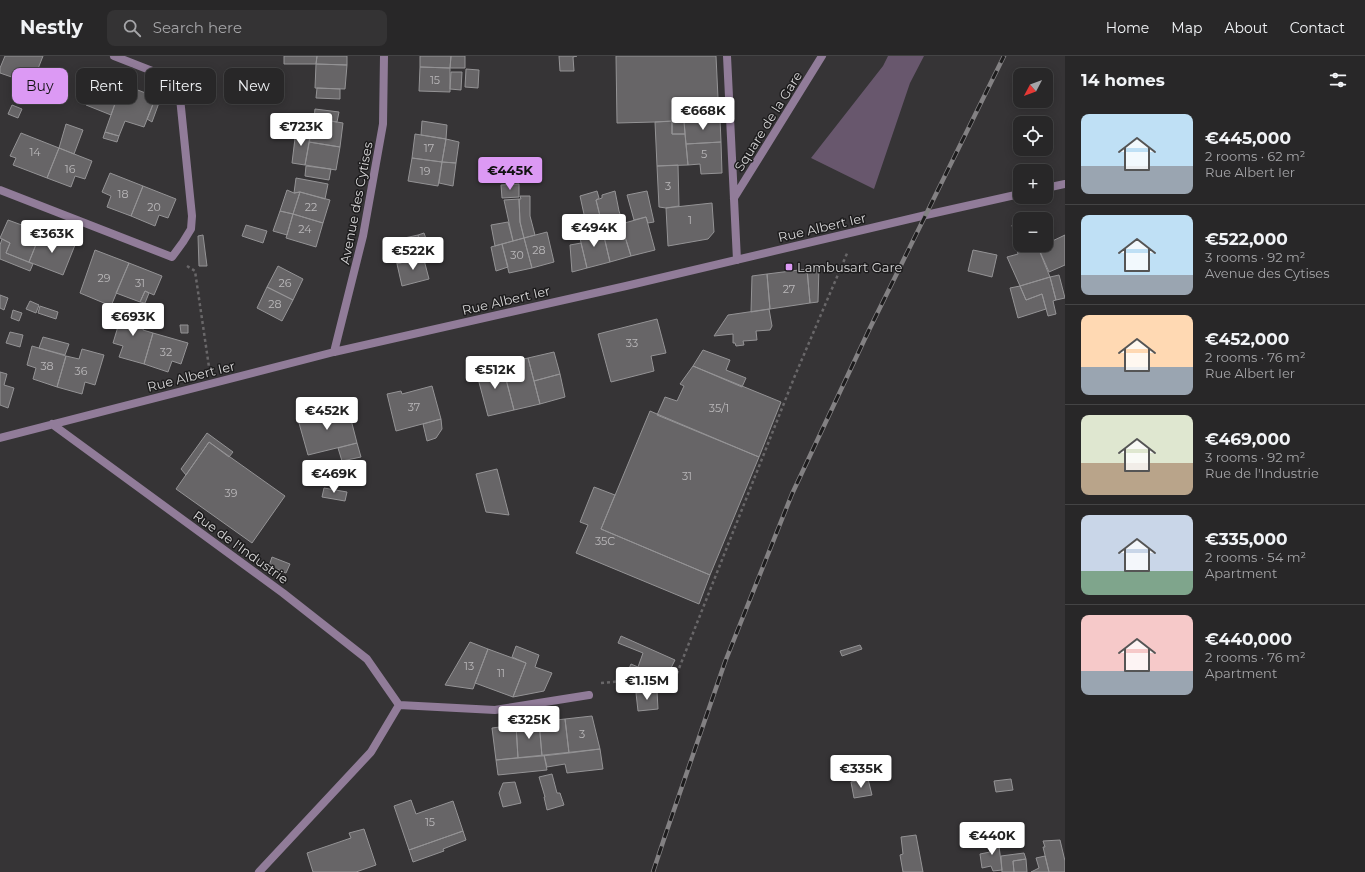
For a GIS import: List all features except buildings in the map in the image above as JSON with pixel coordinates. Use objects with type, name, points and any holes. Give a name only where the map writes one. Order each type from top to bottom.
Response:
[{"type":"street","points":[[0,190],[172,257],[191,228],[192,222],[179,88],[176,82],[165,76],[114,56]]},
{"type":"street","name":"Avenue des Cytises","points":[[334,352],[363,236],[383,124],[384,56]]},
{"type":"street","name":"Square de la Gare","points":[[727,56],[737,260]]},
{"type":"street","name":"Square de la Gare","points":[[734,198],[822,56]]},
{"type":"street","points":[[1053,187],[1065,184]]},
{"type":"street","name":"Rue Albert Ier","points":[[0,438],[334,352],[737,260],[926,214],[1013,195]]},
{"type":"street","name":"Rue de l'Industrie","points":[[52,424],[283,593],[367,659],[399,705]]},
{"type":"street","points":[[259,872],[371,752],[399,705],[495,710],[589,695]]},
{"type":"path","points":[[589,695],[594,683],[676,676],[794,378],[856,232]]},
{"type":"path","points":[[172,257],[195,271],[212,383]]},
{"type":"shaded area","points":[[888,56],[924,56],[910,83],[874,189],[811,158],[883,66]]},
{"type":"railway","points":[[653,872],[725,662],[792,494],[869,330],[1004,56]]},
{"type":"place","name":"Lambusart Gare","points":[[789,267]]}]
